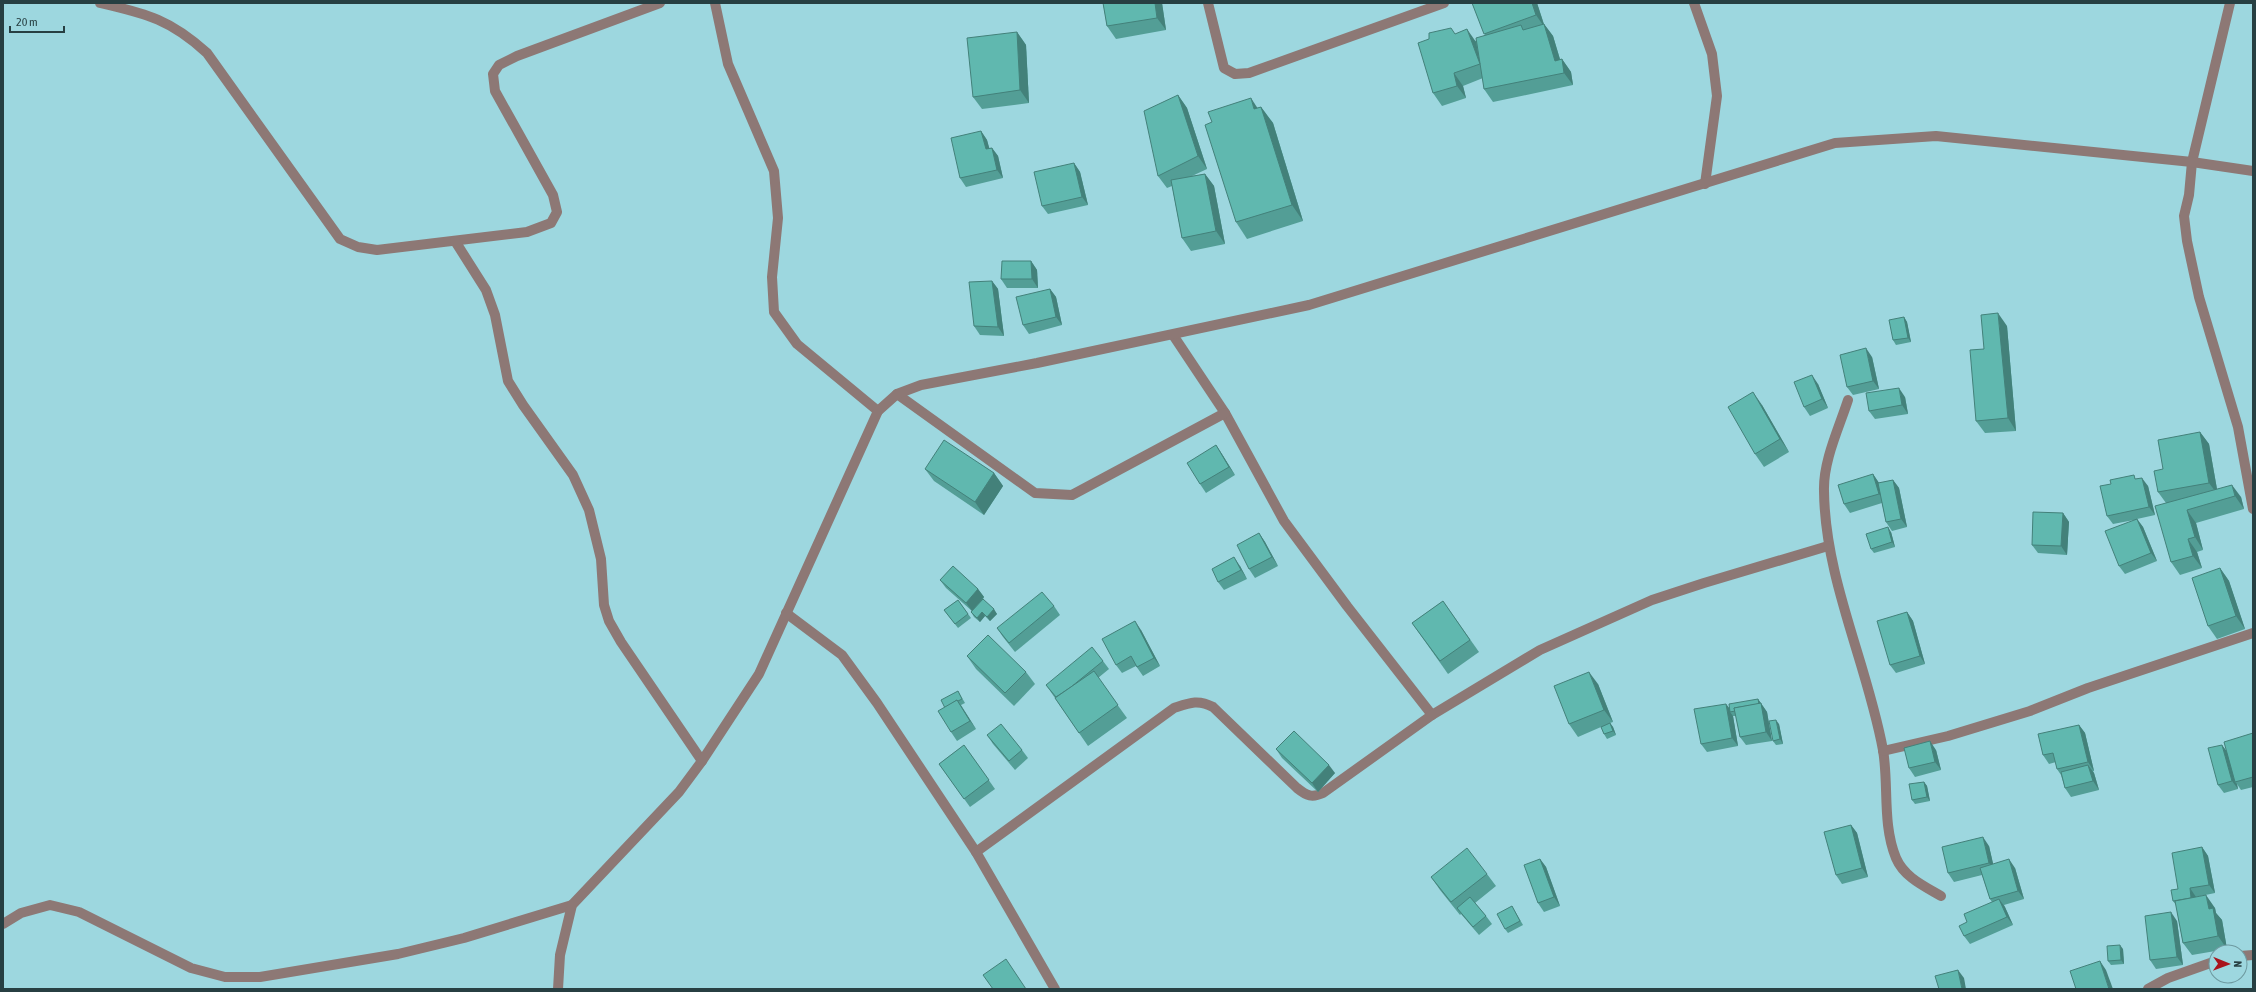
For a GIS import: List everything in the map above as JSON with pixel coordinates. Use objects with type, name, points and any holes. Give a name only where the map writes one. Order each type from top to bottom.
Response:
[{"type":"street","points":[[100,3],[132,10],[165,21],[188,36],[208,53],[340,238],[358,247],[377,250],[527,232],[551,223],[557,212],[553,195],[495,91],[493,74],[499,65],[517,56],[660,3]]},
{"type":"street","points":[[715,3],[728,64],[774,171],[778,218],[772,277],[774,312],[797,344],[878,412]]},
{"type":"street","points":[[1208,3],[1224,68],[1235,74],[1249,74],[1444,3]]},
{"type":"street","points":[[1694,3],[1712,54],[1717,96],[1705,184]]},
{"type":"street","points":[[2230,3],[2192,162],[2189,194],[2184,216],[2187,241],[2199,297],[2238,427],[2253,509]]},
{"type":"street","points":[[3,924],[21,913],[50,905],[79,912],[191,968],[225,977],[260,977],[405,952],[464,938],[572,904],[679,792],[702,761],[759,674],[878,412],[897,394],[921,385],[1173,335],[1309,305],[1835,143],[1936,136],[2192,162],[2253,171]]},
{"type":"street","points":[[455,241],[486,290],[495,315],[508,381],[523,405],[573,475],[589,510],[602,559],[604,605],[609,620],[621,642],[702,761]]},
{"type":"street","points":[[1173,335],[1224,413],[1284,521],[1347,606],[1432,715]]},
{"type":"street","points":[[897,394],[1035,493],[1050,496],[1072,495],[1224,413]]},
{"type":"street","points":[[1848,400],[1828,464],[1823,489],[1828,546],[1883,751],[1890,836],[1896,858],[1908,876],[1940,896]]},
{"type":"street","points":[[976,852],[1174,708],[1193,702],[1204,702],[1213,707],[1297,788],[1308,796],[1315,797],[1323,793],[1432,715],[1540,650],[1652,600],[1704,582],[1828,546]]},
{"type":"street","points":[[786,613],[842,655],[877,703],[976,852],[1055,989]]},
{"type":"street","points":[[1883,751],[1948,736],[2030,711],[2088,688],[2253,633]]},
{"type":"street","points":[[558,989],[560,955],[572,904]]},
{"type":"street","points":[[2148,989],[2168,978],[2208,964]]},
{"type":"building","points":[[1103,3],[1155,3],[1157,18],[1107,26]]},
{"type":"building","points":[[1472,3],[1532,3],[1536,15],[1484,34]]},
{"type":"building","points":[[1544,24],[1555,61],[1562,59],[1564,73],[1484,89],[1476,38],[1521,25],[1523,30]]},
{"type":"building","points":[[1451,28],[1455,34],[1467,29],[1480,64],[1454,73],[1457,86],[1433,93],[1418,43],[1429,39],[1429,33]]},
{"type":"building","points":[[1017,32],[1020,90],[973,97],[967,38]]},
{"type":"building","points":[[1178,95],[1198,156],[1158,176],[1144,111]]},
{"type":"building","points":[[1251,98],[1254,109],[1261,107],[1292,205],[1236,222],[1205,125],[1212,122],[1208,112]]},
{"type":"building","points":[[981,131],[986,149],[992,148],[997,170],[960,178],[951,138]]},
{"type":"building","points":[[1074,163],[1082,197],[1042,206],[1034,172]]},
{"type":"building","points":[[1205,174],[1216,231],[1182,238],[1171,180]]},
{"type":"building","points":[[1002,261],[1031,261],[1032,279],[1001,279]]},
{"type":"building","points":[[992,281],[998,327],[974,326],[969,282]]},
{"type":"building","points":[[1050,289],[1056,317],[1023,325],[1016,297]]},
{"type":"building","points":[[1998,313],[2008,418],[1976,421],[1970,350],[1984,349],[1981,315]]},
{"type":"building","points":[[1904,317],[1908,338],[1893,340],[1889,320]]},
{"type":"building","points":[[1866,348],[1873,381],[1847,387],[1840,355]]},
{"type":"building","points":[[1812,375],[1822,399],[1804,407],[1794,382]]},
{"type":"building","points":[[1899,388],[1902,405],[1869,411],[1866,393]]},
{"type":"building","points":[[1753,392],[1780,439],[1755,454],[1728,407]]},
{"type":"building","points":[[2200,432],[2209,483],[2158,492],[2154,471],[2163,469],[2158,440]]},
{"type":"building","points":[[944,440],[994,473],[975,502],[925,469]]},
{"type":"building","points":[[1216,445],[1229,467],[1200,484],[1187,463]]},
{"type":"building","points":[[1873,474],[1879,494],[1844,504],[1838,485]]},
{"type":"building","points":[[2134,475],[2135,479],[2142,478],[2149,507],[2107,516],[2100,486],[2111,484],[2110,480]]},
{"type":"building","points":[[1893,480],[1901,519],[1886,522],[1878,483]]},
{"type":"building","points":[[2232,485],[2235,496],[2187,510],[2195,537],[2188,539],[2193,556],[2171,562],[2155,506]]},
{"type":"building","points":[[2033,512],[2063,513],[2061,546],[2032,545]]},
{"type":"building","points":[[2137,519],[2151,553],[2119,566],[2105,531]]},
{"type":"building","points":[[1888,527],[1892,542],[1871,549],[1866,534]]},
{"type":"building","points":[[1259,533],[1272,557],[1249,569],[1237,545]]},
{"type":"building","points":[[1234,557],[1241,570],[1218,582],[1212,569]]},
{"type":"building","points":[[953,566],[978,589],[966,603],[940,580]]},
{"type":"building","points":[[2220,568],[2236,616],[2208,626],[2192,578]]},
{"type":"building","points":[[1042,592],[1054,606],[1009,643],[997,628]]},
{"type":"building","points":[[983,599],[994,609],[987,617],[982,612],[977,618],[971,612]]},
{"type":"building","points":[[958,600],[968,614],[955,624],[944,610]]},
{"type":"building","points":[[1443,601],[1470,640],[1440,661],[1412,623]]},
{"type":"building","points":[[1907,612],[1920,656],[1890,665],[1877,621]]},
{"type":"building","points":[[1135,621],[1154,658],[1137,667],[1131,656],[1116,665],[1102,639]]},
{"type":"building","points":[[988,635],[1026,672],[1005,693],[967,656]]},
{"type":"building","points":[[1092,647],[1103,661],[1056,697],[1046,685]]},
{"type":"building","points":[[1094,671],[1118,705],[1079,733],[1055,698]]},
{"type":"building","points":[[1589,672],[1604,710],[1569,724],[1554,686]]},
{"type":"building","points":[[958,691],[962,699],[957,700],[945,708],[941,700]]},
{"type":"building","points":[[1758,699],[1759,704],[1734,708],[1735,711],[1730,712],[1729,704]]},
{"type":"building","points":[[957,700],[970,721],[951,732],[938,711]]},
{"type":"building","points":[[1761,703],[1766,732],[1740,737],[1734,708]]},
{"type":"building","points":[[1726,704],[1732,738],[1701,744],[1694,709]]},
{"type":"building","points":[[1776,720],[1780,739],[1773,741],[1769,721]]},
{"type":"building","points":[[1610,723],[1613,731],[1604,734],[1601,727]]},
{"type":"building","points":[[1001,724],[1022,750],[1009,761],[987,735]]},
{"type":"building","points":[[2079,725],[2088,762],[2057,769],[2053,753],[2043,755],[2038,734]]},
{"type":"building","points":[[1294,731],[1329,765],[1312,783],[1276,749]]},
{"type":"building","points":[[2253,733],[2253,777],[2235,782],[2224,742]]},
{"type":"building","points":[[1930,741],[1935,762],[1909,768],[1904,748]]},
{"type":"building","points":[[964,745],[989,780],[964,799],[939,764]]},
{"type":"building","points":[[2222,745],[2232,781],[2218,785],[2208,748]]},
{"type":"building","points":[[2088,765],[2093,781],[2065,788],[2061,772]]},
{"type":"building","points":[[1924,782],[1927,797],[1912,800],[1909,784]]},
{"type":"building","points":[[1851,825],[1862,868],[1836,875],[1824,832]]},
{"type":"building","points":[[1983,837],[1989,863],[1948,873],[1942,847]]},
{"type":"building","points":[[2202,847],[2209,885],[2190,888],[2191,898],[2173,901],[2171,890],[2178,889],[2172,853]]},
{"type":"building","points":[[1467,848],[1487,874],[1451,902],[1431,877]]},
{"type":"building","points":[[1540,859],[1554,897],[1538,903],[1524,865]]},
{"type":"building","points":[[2009,859],[2018,891],[1990,899],[1980,868]]},
{"type":"building","points":[[2206,895],[2209,909],[2213,908],[2218,936],[2183,943],[2175,901]]},
{"type":"building","points":[[1470,897],[1486,916],[1473,927],[1457,908]]},
{"type":"building","points":[[1999,899],[2007,917],[1964,936],[1959,926],[1967,922],[1964,914]]},
{"type":"building","points":[[1512,906],[1520,921],[1505,929],[1497,914]]},
{"type":"building","points":[[2171,912],[2177,957],[2150,960],[2145,916]]},
{"type":"building","points":[[2120,945],[2121,960],[2108,961],[2107,946]]},
{"type":"building","points":[[1006,959],[1026,989],[993,989],[983,975]]},
{"type":"building","points":[[2100,961],[2109,989],[2076,989],[2070,971]]},
{"type":"building","points":[[1958,970],[1962,989],[1939,989],[1935,976]]}]
